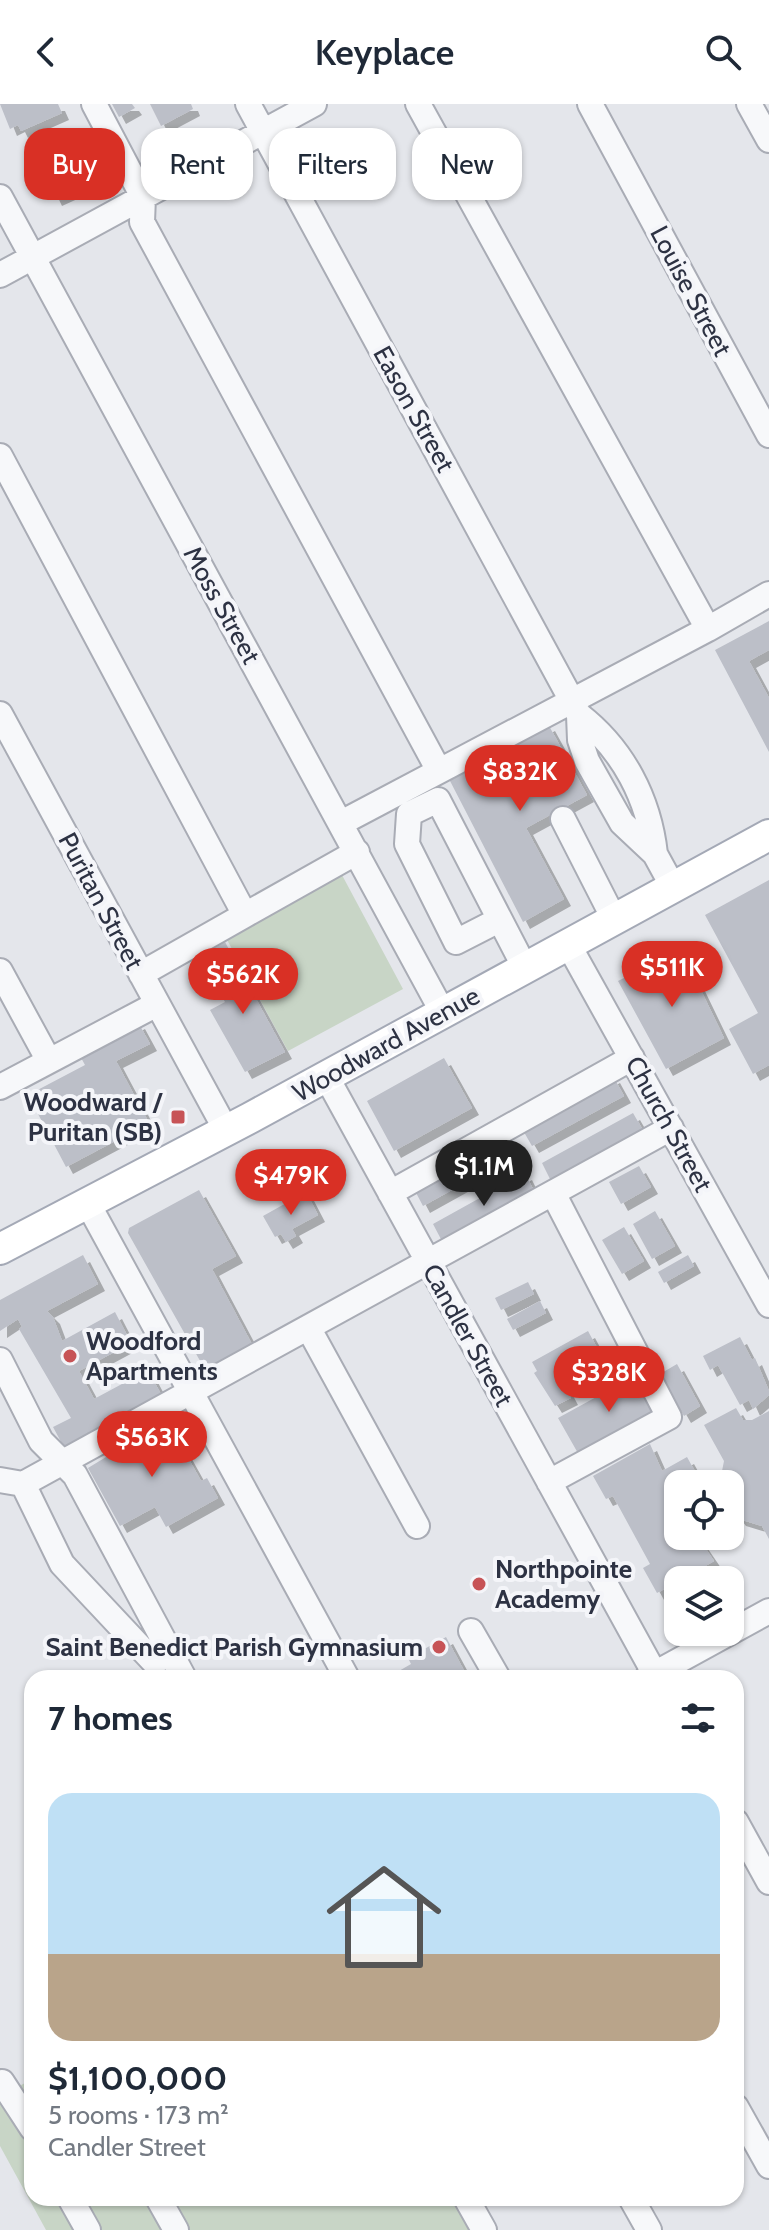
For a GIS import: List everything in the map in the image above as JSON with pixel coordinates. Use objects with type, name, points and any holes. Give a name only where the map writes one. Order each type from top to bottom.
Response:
[{"type":"main road","name":"Woodward Avenue","points":[[3,1241],[87,1202],[226,1130],[769,835]]},
{"type":"street","points":[[94,104],[141,193]]},
{"type":"street","name":"Eason Street","points":[[248,104],[576,708],[614,745],[647,809],[655,854],[673,887]]},
{"type":"street","points":[[253,137],[314,104]]},
{"type":"street","points":[[418,104],[708,629]]},
{"type":"street","name":"Louise Street","points":[[590,104],[769,435]]},
{"type":"street","points":[[749,104],[769,140]]},
{"type":"street","name":"Moss Street","points":[[0,197],[443,1013]]},
{"type":"street","points":[[0,275],[141,198]]},
{"type":"street","points":[[143,200],[142,222],[438,769]]},
{"type":"street","points":[[0,456],[245,915]]},
{"type":"street","points":[[341,823],[438,769],[576,708],[769,594]]},
{"type":"street","name":"Puritan Street","points":[[0,714],[226,1130]]},
{"type":"street","points":[[499,920],[456,942],[407,844],[409,814],[438,800],[525,968]]},
{"type":"street","points":[[563,819],[614,919]]},
{"type":"street","points":[[141,974],[357,852]]},
{"type":"street","name":"Church Street","points":[[568,944],[769,1305]]},
{"type":"street","points":[[0,971],[49,1061]]},
{"type":"street","points":[[0,1087],[157,1004]]},
{"type":"street","points":[[390,1193],[632,1058]]},
{"type":"street","name":"Candler Street","points":[[326,1076],[649,1670]]},
{"type":"street","points":[[162,1664],[62,1564],[11,1482],[64,1461],[191,1394],[671,1128]]},
{"type":"street","points":[[549,1482],[669,1417],[553,1193]]},
{"type":"street","points":[[87,1202],[343,1670]]},
{"type":"street","points":[[309,1329],[417,1526]]},
{"type":"street","points":[[0,1360],[41,1441],[75,1475],[162,1664]]},
{"type":"street","points":[[665,1670],[769,1611]]},
{"type":"street","points":[[471,1631],[493,1670]]},
{"type":"street","points":[[744,1837],[769,1882]]},
{"type":"street","points":[[2,2082],[24,2112]]},
{"type":"street","points":[[744,2121],[769,2166]]},
{"type":"street","points":[[74,2206],[88,2230]]},
{"type":"street","points":[[162,2206],[176,2230]]},
{"type":"street","points":[[470,2206],[484,2230]]},
{"type":"street","points":[[636,2206],[649,2230]]},
{"type":"green space","points":[[342,875],[403,989],[288,1051],[226,938]]},
{"type":"green space","points":[[24,2084],[24,2190],[0,2146],[0,2097]]},
{"type":"green space","points":[[33,2206],[457,2206],[470,2230],[46,2230]]},
{"type":"building","points":[[0,104],[58,104],[62,113],[21,131],[18,125],[10,129]]},
{"type":"building","points":[[112,104],[132,104],[135,108],[119,117]]},
{"type":"building","points":[[150,104],[191,104],[193,109],[161,126]]},
{"type":"building","points":[[769,621],[769,650],[749,661],[769,698],[769,752],[715,650]]},
{"type":"building","points":[[548,724],[587,795],[526,828],[564,899],[523,922],[449,779]]},
{"type":"building","points":[[769,880],[769,1065],[753,1074],[729,1029],[758,1013],[705,915]]},
{"type":"building","points":[[225,942],[285,1052],[245,1072],[210,1010],[225,1002],[220,993],[230,988],[210,951]]},
{"type":"building","points":[[681,949],[724,1038],[666,1069],[618,981]]},
{"type":"building","points":[[138,1022],[150,1044],[116,1061],[149,1123],[66,1167],[28,1095],[85,1065],[79,1054]]},
{"type":"building","points":[[444,1058],[472,1108],[394,1151],[367,1101]]},
{"type":"building","points":[[613,1076],[624,1096],[532,1146],[521,1127]]},
{"type":"building","points":[[633,1113],[644,1132],[552,1183],[542,1163]]},
{"type":"building","points":[[505,1136],[515,1155],[423,1206],[413,1187]]},
{"type":"building","points":[[639,1166],[651,1187],[621,1204],[609,1182]]},
{"type":"building","points":[[525,1173],[535,1193],[443,1243],[433,1224]]},
{"type":"building","points":[[199,1190],[236,1256],[212,1269],[255,1350],[208,1375],[128,1233],[129,1228]]},
{"type":"building","points":[[306,1192],[318,1215],[292,1229],[296,1236],[286,1242],[281,1234],[275,1237],[263,1216]]},
{"type":"building","points":[[655,1211],[675,1246],[652,1259],[633,1224]]},
{"type":"building","points":[[624,1227],[644,1261],[622,1274],[602,1240]]},
{"type":"building","name":"Woodford Apartments","points":[[83,1255],[98,1284],[47,1311],[53,1317],[62,1341],[115,1312],[131,1343],[79,1371],[94,1399],[148,1370],[164,1400],[67,1453],[53,1427],[71,1418],[19,1329],[22,1327],[18,1319],[0,1331],[0,1300]]},
{"type":"building","points":[[688,1255],[694,1266],[664,1283],[658,1272]]},
{"type":"building","points":[[528,1282],[534,1294],[501,1310],[495,1298]]},
{"type":"building","points":[[540,1301],[546,1313],[513,1330],[507,1319]]},
{"type":"building","points":[[588,1331],[608,1368],[595,1375],[590,1367],[563,1383],[571,1398],[555,1406],[534,1373],[537,1371],[532,1362]]},
{"type":"building","points":[[740,1337],[752,1360],[755,1358],[769,1391],[769,1395],[753,1409],[749,1400],[740,1405],[718,1365],[710,1370],[703,1356]]},
{"type":"building","points":[[677,1364],[700,1406],[684,1416],[660,1374]]},
{"type":"building","points":[[640,1373],[660,1411],[579,1455],[558,1418]]},
{"type":"building","points":[[736,1408],[743,1420],[752,1420],[769,1411],[769,1539],[762,1526],[744,1521],[744,1470],[722,1470],[724,1461],[704,1425]]},
{"type":"building","points":[[167,1420],[201,1481],[207,1478],[218,1498],[166,1527],[155,1507],[120,1526],[88,1468]]},
{"type":"building","points":[[650,1444],[662,1471],[687,1457],[694,1470],[664,1470],[664,1550],[707,1550],[714,1561],[705,1566],[664,1566],[664,1589],[657,1593],[643,1568],[650,1564],[613,1496],[606,1499],[593,1476]]},
{"type":"building","name":"Saint Benedict Parish Gymnasium","points":[[446,1637],[464,1670],[401,1670],[411,1664],[408,1658]]},
{"type":"place","name":"Woodward / Puritan (SB)","points":[[178,1117]]},
{"type":"place","name":"Woodford Apartments","points":[[70,1356]]},
{"type":"place","name":"Northpointe Academy","points":[[479,1584]]},
{"type":"place","name":"Saint Benedict Parish Gymnasium","points":[[439,1647]]}]
